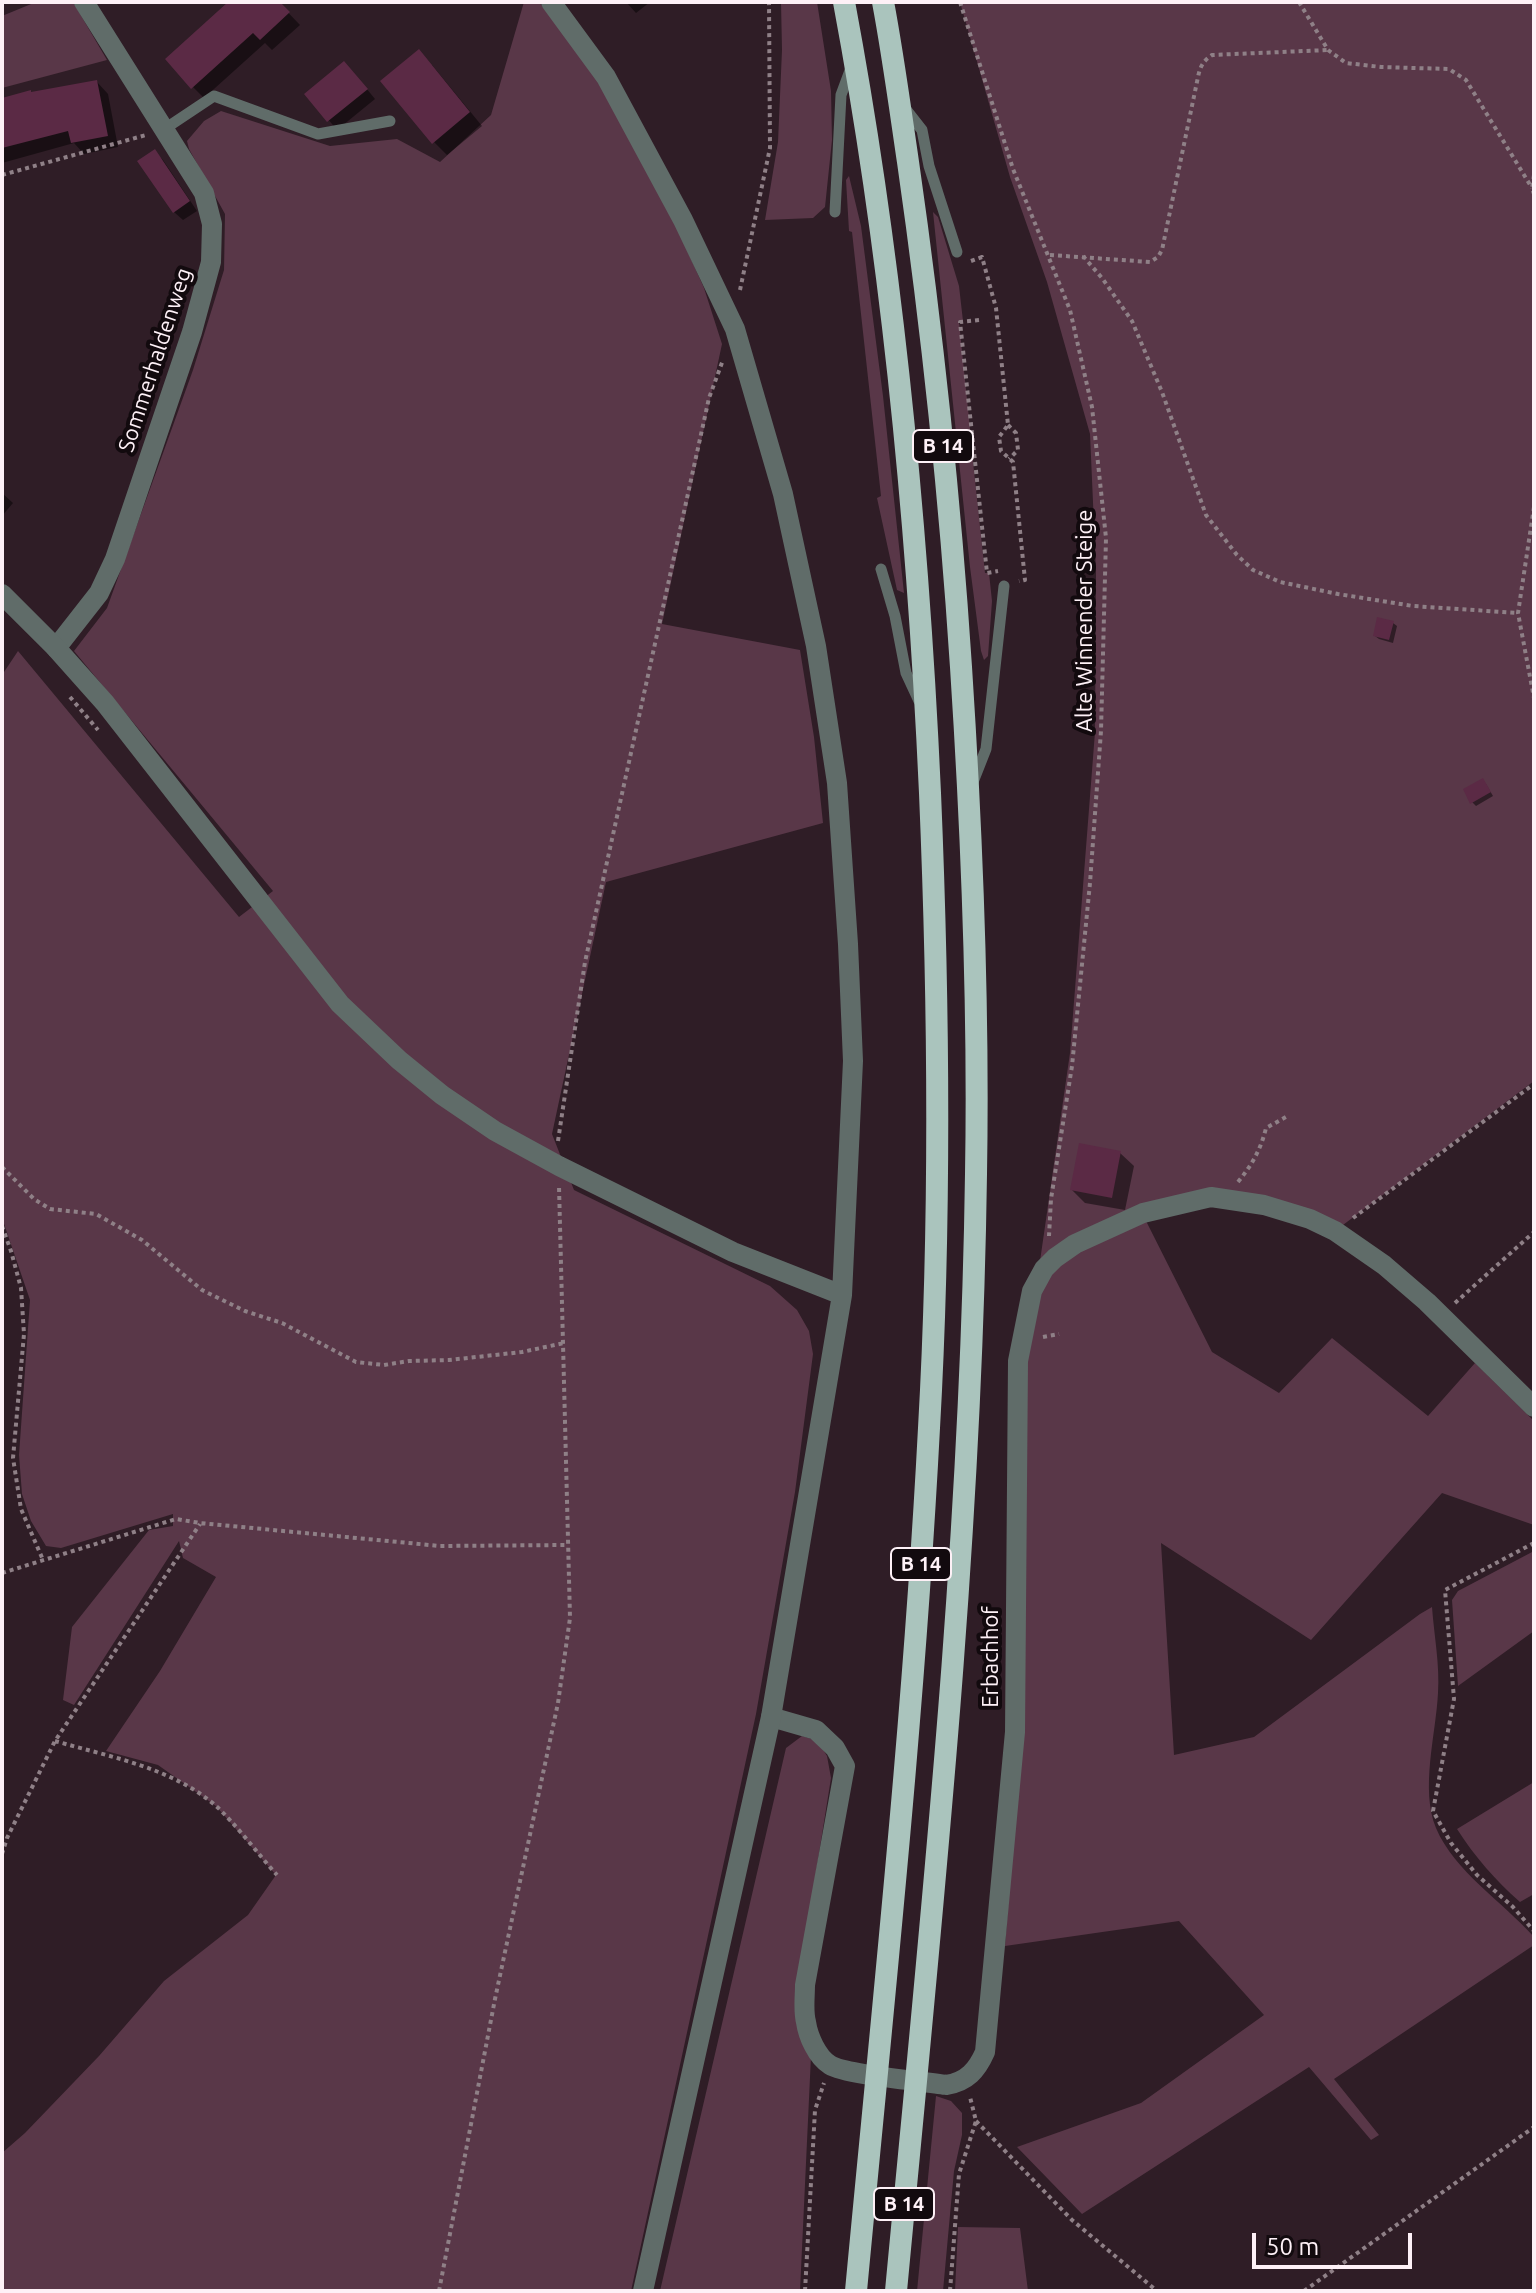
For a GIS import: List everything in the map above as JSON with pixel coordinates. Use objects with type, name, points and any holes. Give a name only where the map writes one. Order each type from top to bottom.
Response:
[{"type":"highway","name":"B 14","points":[[844,2],[885,265],[918,584],[936,931],[937,1087],[930,1409],[918,1603],[856,2291]]},
{"type":"highway","name":"B 14","points":[[883,2],[921,251],[956,585],[969,794],[977,1052],[972,1315],[957,1599],[896,2291]]},
{"type":"street","name":"Sommerhaldenweg","points":[[56,648],[99,593],[115,559],[192,332],[211,262],[212,224],[204,193],[84,2]]},
{"type":"street","points":[[551,2],[606,77],[683,220],[735,329],[783,494],[816,646],[837,783],[853,1061],[842,1295],[771,1717],[643,2291]]},
{"type":"street","points":[[2,594],[105,703],[340,1004],[399,1060],[442,1095],[495,1131],[559,1166],[733,1252],[842,1295]]},
{"type":"street","name":"Erbachhof","points":[[966,2078],[978,2068],[985,2052],[1015,1732],[1018,1361],[1032,1291],[1044,1269],[1075,1244],[1143,1213],[1211,1197],[1264,1205],[1310,1219],[1335,1231],[1384,1265],[1534,1407]]},
{"type":"street","points":[[771,1717],[816,1730],[835,1748],[845,1766],[805,1985],[805,2021],[818,2052],[830,2065],[849,2071],[946,2085],[966,2078]]},
{"type":"lane","points":[[835,212],[841,95],[855,60]]},
{"type":"lane","points":[[163,130],[214,96],[318,134],[390,121]]},
{"type":"lane","points":[[899,100],[922,130],[929,166],[957,252]]},
{"type":"lane","points":[[881,569],[895,616],[906,673],[926,715]]},
{"type":"lane","points":[[969,794],[986,749],[1007,584]]},
{"type":"path","points":[[739,293],[770,148],[769,2]]},
{"type":"path","name":"Alte Winnender Steige","points":[[960,2],[1013,169],[1070,310],[1092,407],[1106,538],[1101,731],[1072,1066],[1051,1199],[1049,1242],[1055,1258]]},
{"type":"path","points":[[1299,2],[1328,50],[1346,63],[1449,69],[1466,80],[1533,191]]},
{"type":"path","points":[[1049,255],[1150,262],[1158,257],[1162,250],[1200,66],[1206,58],[1212,55],[1328,50]]},
{"type":"path","points":[[2,175],[163,130]]},
{"type":"path","points":[[1533,191],[1534,175]]},
{"type":"path","points":[[1083,256],[1132,321],[1162,392],[1206,515],[1237,555],[1253,570],[1280,582],[1338,594],[1413,606],[1518,613]]},
{"type":"path","points":[[968,262],[982,257],[1000,335],[1008,425],[1016,433],[1018,450],[1009,459]]},
{"type":"path","points":[[979,320],[960,322],[987,573],[1003,571]]},
{"type":"path","points":[[439,2291],[495,1999],[558,1703],[570,1618],[558,1136],[585,962],[709,398],[735,329]]},
{"type":"path","points":[[1007,584],[1025,580],[1013,462],[1001,451],[999,437],[1008,425]]},
{"type":"path","points":[[1534,507],[1518,613],[1534,698]]},
{"type":"path","points":[[1335,1231],[1534,1084]]},
{"type":"path","points":[[1223,1198],[1251,1166],[1266,1128],[1286,1117]]},
{"type":"path","points":[[2,1167],[34,1199],[50,1209],[96,1214],[142,1240],[202,1290],[245,1311],[282,1323],[356,1362],[384,1365],[449,1360],[522,1352],[564,1343]]},
{"type":"path","points":[[2,1226],[21,1288],[24,1334],[13,1458],[21,1509],[43,1560]]},
{"type":"path","points":[[1441,1316],[1534,1232]]},
{"type":"path","points":[[2,1573],[176,1519],[440,1546],[568,1545]]},
{"type":"path","points":[[2,1854],[5,1838],[55,1741],[200,1523]]},
{"type":"path","points":[[1534,1543],[1445,1590],[1454,1699],[1433,1811],[1451,1843],[1477,1875],[1513,1907],[1534,1931]]},
{"type":"path","points":[[55,1741],[154,1769],[188,1787],[216,1806],[277,1875]]},
{"type":"path","points":[[805,2291],[815,2110],[830,2065]]},
{"type":"path","points":[[950,2291],[959,2174],[976,2121],[966,2078]]},
{"type":"path","points":[[976,2121],[1072,2220],[1157,2291]]},
{"type":"path","points":[[1304,2291],[1534,2127]]},
{"type":"shaded area","points":[[36,2],[73,2],[107,60],[2,88],[2,16]]},
{"type":"shaded area","points":[[524,2],[539,2],[606,89],[679,232],[704,288],[722,344],[662,624],[800,650],[814,737],[823,823],[606,882],[552,1134],[574,1190],[770,1286],[797,1310],[809,1331],[813,1354],[795,1492],[756,1714],[631,2291],[2,2291],[2,2153],[99,2056],[164,1981],[248,1915],[276,1875],[216,1806],[158,1765],[106,1751],[160,1671],[216,1577],[183,1558],[179,1541],[74,1705],[63,1700],[72,1627],[149,1530],[173,1526],[173,1514],[61,1548],[46,1546],[31,1521],[22,1494],[19,1455],[30,1300],[2,1218],[2,675],[18,651],[239,917],[273,891],[74,651],[107,608],[193,370],[224,270],[225,214],[187,141],[204,121],[221,111],[330,146],[397,139],[440,162],[491,115]]},
{"type":"shaded area","points":[[781,2],[817,2],[831,91],[832,140],[825,207],[813,218],[765,220],[778,142]]},
{"type":"shaded area","points":[[960,2],[1534,2],[1534,1081],[1335,1231],[1243,1200],[1142,1213],[1212,1352],[1279,1393],[1332,1338],[1428,1416],[1475,1363],[1534,1421],[1534,1525],[1442,1493],[1311,1640],[1161,1543],[1174,1755],[1254,1737],[1432,1607],[1438,1682],[1429,1779],[1431,1813],[1444,1844],[1480,1886],[1534,1937],[1534,1945],[1334,2079],[1379,2135],[1371,2140],[1309,2067],[1082,2214],[1017,2147],[1141,2103],[1264,2015],[1179,1921],[1005,1946],[1021,1736],[1025,1365],[1070,1053],[1095,732],[1096,571],[1090,434],[1047,282],[1010,177]]},
{"type":"shaded area","points":[[849,176],[861,226],[904,593],[897,590],[877,498],[881,496],[852,232],[849,231],[846,180]]},
{"type":"shaded area","points":[[933,212],[938,217],[959,286],[963,321],[959,322],[972,448],[964,449],[965,453],[972,453],[985,573],[989,573],[992,601],[988,656],[984,660],[970,567]]},
{"type":"shaded area","points":[[1534,1551],[1534,1631],[1458,1686],[1452,1600],[1458,1591]]},
{"type":"shaded area","points":[[802,1736],[818,1741],[827,1756],[831,1778],[796,1998],[811,2056],[800,2291],[660,2291],[786,1748]]},
{"type":"shaded area","points":[[1534,1782],[1534,1894],[1520,1902],[1486,1868],[1457,1829]]},
{"type":"shaded area","points":[[936,2096],[951,2101],[962,2113],[962,2135],[954,2171],[943,2291],[917,2291]]},
{"type":"shaded area","points":[[958,2227],[1020,2228],[1028,2291],[955,2291]]},
{"type":"building","points":[[228,2],[280,2],[290,12],[260,40],[253,33],[191,89],[165,59]]},
{"type":"building","points":[[419,49],[470,112],[432,144],[380,81]]},
{"type":"building","points":[[344,61],[368,89],[327,122],[304,94]]},
{"type":"building","points":[[97,80],[108,136],[71,143],[68,131],[2,148],[2,98],[31,90]]},
{"type":"building","points":[[155,149],[190,201],[173,213],[137,161]]},
{"type":"building","points":[[1377,617],[1394,621],[1389,640],[1373,636]]},
{"type":"building","points":[[1483,778],[1491,792],[1470,804],[1463,789]]},
{"type":"building","points":[[1079,1143],[1121,1151],[1112,1198],[1070,1190]]}]
